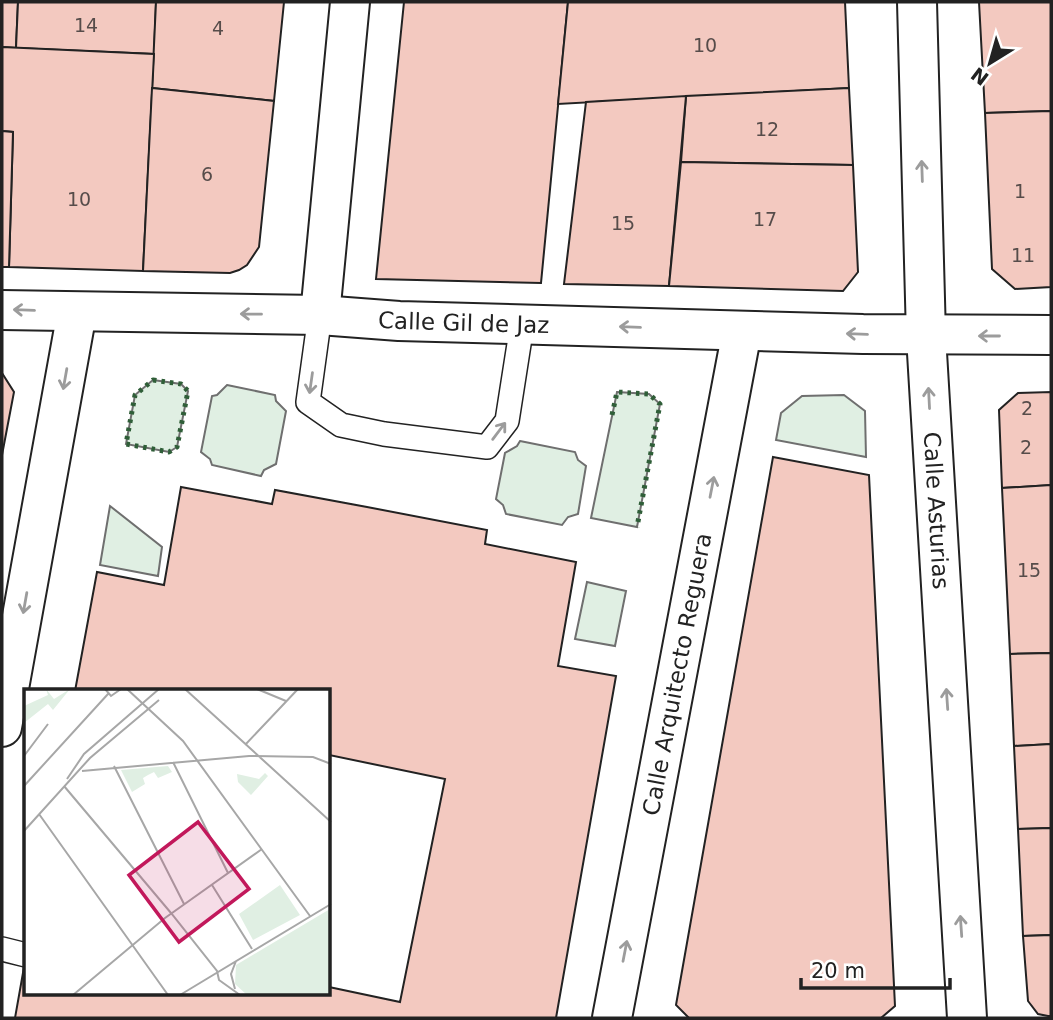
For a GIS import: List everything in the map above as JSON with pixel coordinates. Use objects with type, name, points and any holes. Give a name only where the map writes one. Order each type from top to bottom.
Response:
[{"type":"street","points":[[320,315],[350,2]]},
{"type":"street","name":"Calle Asturias","points":[[917,2],[926,336],[967,1018]]},
{"type":"street","name":"Calle Gil de Jaz","points":[[2,310],[320,315],[399,321],[926,336],[1051,335]]},
{"type":"street","points":[[2,727],[77,312]]},
{"type":"street","name":"Calle Arquitecto Reguera","points":[[612,1018],[741,331]]},
{"type":"lane","points":[[320,315],[308,402],[341,425],[384,434],[487,447],[507,421],[522,325]]},
{"type":"lane","points":[[2,949],[24,954]]},
{"type":"green space","points":[[153,380],[181,384],[188,391],[177,447],[169,452],[126,444],[135,395]]},
{"type":"green space","points":[[227,385],[275,395],[276,401],[286,411],[276,464],[264,470],[261,476],[212,465],[210,459],[201,452],[212,396],[217,395]]},
{"type":"green space","points":[[617,392],[649,394],[660,404],[637,527],[591,518]]},
{"type":"green space","points":[[844,395],[865,411],[866,457],[776,440],[781,413],[802,396]]},
{"type":"green space","points":[[520,441],[575,452],[578,460],[586,466],[578,514],[568,517],[562,525],[506,514],[503,505],[496,499],[505,453]]},
{"type":"green space","points":[[110,506],[162,547],[158,576],[100,565]]},
{"type":"green space","points":[[587,582],[626,591],[615,646],[575,639]]},
{"type":"building","points":[[2,2],[18,2],[16,48],[2,47]]},
{"type":"building","points":[[18,2],[156,2],[154,54],[16,48]]},
{"type":"building","points":[[156,2],[284,2],[274,101],[152,88]]},
{"type":"building","points":[[404,2],[568,2],[541,283],[376,279]]},
{"type":"building","points":[[568,2],[845,2],[849,88],[558,104]]},
{"type":"building","points":[[979,2],[1051,2],[1051,111],[985,113]]},
{"type":"building","points":[[2,47],[154,54],[143,271],[9,267],[13,132],[2,131]]},
{"type":"building","points":[[152,88],[274,101],[259,247],[247,265],[239,270],[230,273],[143,271]]},
{"type":"building","points":[[849,88],[853,165],[681,162],[686,96]]},
{"type":"building","points":[[686,96],[669,286],[564,284],[586,102]]},
{"type":"building","points":[[1051,111],[1051,287],[1015,289],[992,269],[985,113]]},
{"type":"building","points":[[2,131],[13,132],[9,267],[2,267]]},
{"type":"building","points":[[681,162],[853,165],[858,272],[843,291],[669,286]]},
{"type":"building","points":[[2,373],[14,392],[2,455]]},
{"type":"building","points":[[1051,392],[1051,485],[1002,488],[999,410],[1018,393]]},
{"type":"building","points":[[773,457],[869,475],[895,1006],[881,1018],[689,1018],[676,1005]]},
{"type":"building","points":[[1051,485],[1051,653],[1010,654],[1002,488]]},
{"type":"building","points":[[181,487],[272,504],[275,490],[367,507],[487,530],[485,544],[576,562],[558,666],[616,676],[556,1018],[15,1018],[24,967],[24,996],[331,996],[331,987],[400,1002],[445,779],[331,755],[331,689],[75,689],[97,572],[164,585]]},
{"type":"building","points":[[1051,653],[1051,744],[1014,746],[1010,654]]},
{"type":"building","points":[[1051,744],[1051,828],[1018,829],[1014,746]]},
{"type":"building","points":[[1051,828],[1051,935],[1023,936],[1018,829]]},
{"type":"building","points":[[1051,935],[1051,1016],[1048,1016],[1038,1014],[1028,1001],[1023,936]]},
{"type":"hedge","points":[[153,380],[181,384],[188,391],[177,447],[169,452],[126,444],[135,395],[153,380]]},
{"type":"hedge","points":[[612,415],[617,392],[649,394],[660,404],[637,527]]}]
